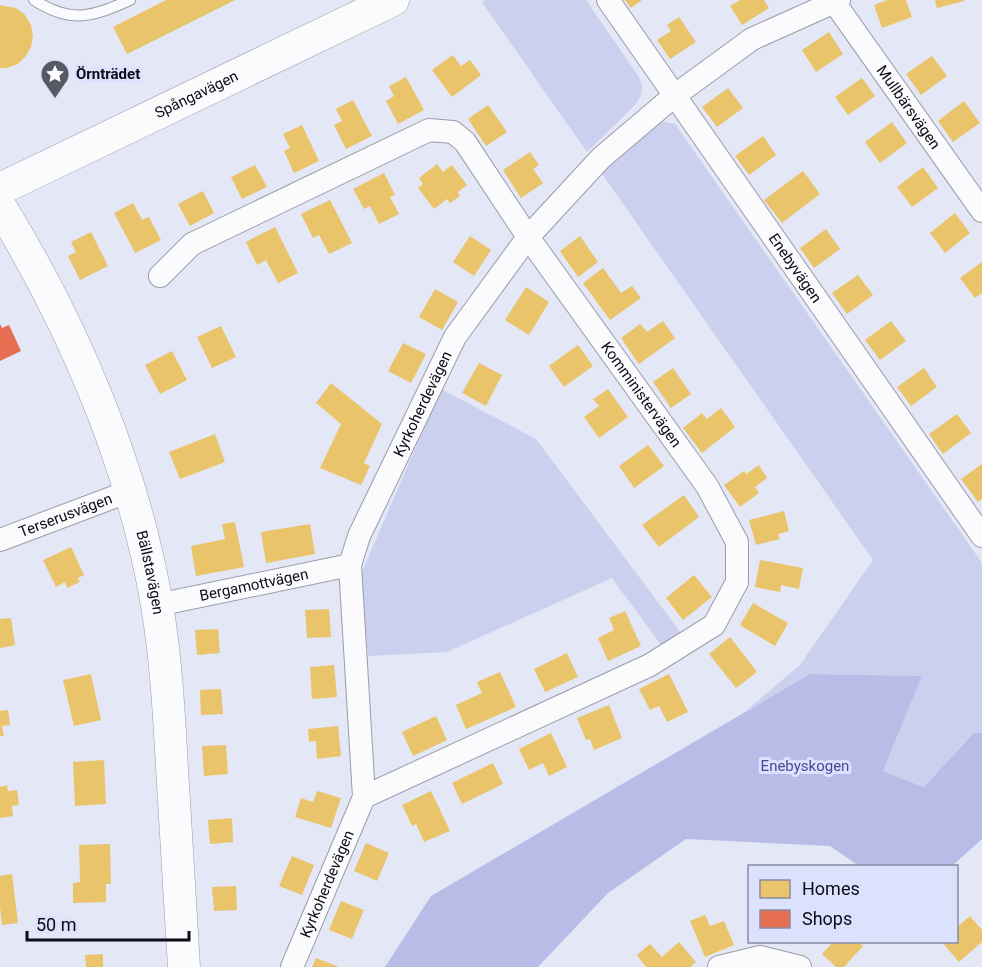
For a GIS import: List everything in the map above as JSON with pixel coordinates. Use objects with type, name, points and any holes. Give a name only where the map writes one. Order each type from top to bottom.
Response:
[{"type":"street","name":"Spångavägen","points":[[0,189],[393,0]]},
{"type":"street","name":"Enebyvägen","points":[[608,0],[982,536]]},
{"type":"street","name":"Kyrkoherdevägen","points":[[292,967],[364,797],[350,565],[359,536],[455,337],[528,237],[601,158],[674,96],[752,39],[837,1]]},
{"type":"street","name":"Mullbärsvägen","points":[[837,1],[982,212]]},
{"type":"street","name":"Komministervägen","points":[[160,276],[192,244],[429,130],[453,132],[465,142],[528,237],[706,486],[737,542],[737,582],[714,625],[650,665],[364,797]]},
{"type":"street","name":"Bällstavägen","points":[[0,206],[77,348],[108,423],[130,488],[146,552],[157,605],[166,668],[184,967]]},
{"type":"street","name":"Terserusvägen","points":[[0,540],[114,497],[130,488]]},
{"type":"street","name":"Bergamottvägen","points":[[157,605],[350,565]]},
{"type":"street","points":[[719,967],[760,957],[800,967]]},
{"type":"lane","points":[[34,0],[53,12],[67,16],[91,15],[130,0]]},
{"type":"shaded area","points":[[486,0],[586,0],[639,77],[642,86],[641,95],[636,104],[587,152],[482,2]]},
{"type":"shaded area","points":[[655,120],[675,124],[982,563],[982,733],[974,733],[925,787],[883,771],[922,676],[810,674],[746,711],[800,665],[873,560],[600,171]]},
{"type":"shaded area","points":[[441,389],[536,439],[681,633],[661,645],[612,578],[447,652],[368,656],[361,574]]},
{"type":"green space","name":"Enebyskogen","points":[[810,674],[922,676],[883,771],[924,787],[974,733],[982,733],[982,839],[953,865],[858,865],[830,846],[686,839],[608,893],[538,967],[385,967],[431,896]]},
{"type":"building: Homes","points":[[166,0],[235,0],[127,54],[113,27]]},
{"type":"building: Homes","points":[[625,0],[642,0],[631,8]]},
{"type":"building: Homes","points":[[740,0],[764,0],[769,8],[742,25],[730,6]]},
{"type":"building: Homes","points":[[887,0],[906,0],[912,17],[882,28],[874,5]]},
{"type":"building: Homes","points":[[935,0],[964,0],[964,1],[937,8]]},
{"type":"building: Homes","points":[[0,5],[16,8],[25,15],[31,25],[33,36],[26,56],[18,64],[7,68],[0,68]]},
{"type":"building: Homes","points":[[679,17],[696,42],[670,59],[657,40],[671,31],[667,25]]},
{"type":"building: Homes","points":[[829,32],[843,54],[816,72],[802,50]]},
{"type":"building: Homes","points":[[453,55],[461,66],[470,60],[481,75],[452,97],[432,70]]},
{"type":"building: Homes","points":[[932,56],[947,76],[921,95],[906,74]]},
{"type":"building: Homes","points":[[406,77],[424,110],[398,124],[386,101],[394,96],[389,86]]},
{"type":"building: Homes","points":[[862,78],[875,96],[848,115],[835,97]]},
{"type":"building: Homes","points":[[728,88],[743,108],[717,127],[702,107]]},
{"type":"building: Homes","points":[[353,100],[372,136],[346,149],[334,125],[342,121],[336,109]]},
{"type":"building: Homes","points":[[964,101],[980,123],[953,142],[938,121]]},
{"type":"building: Homes","points":[[488,105],[507,132],[486,146],[468,119]]},
{"type":"building: Homes","points":[[892,122],[907,143],[880,163],[865,142]]},
{"type":"building: Homes","points":[[302,125],[319,161],[294,173],[284,151],[290,148],[283,134]]},
{"type":"building: Homes","points":[[763,136],[776,155],[749,175],[735,156]]},
{"type":"building: Homes","points":[[530,152],[539,165],[533,169],[543,183],[521,198],[503,170]]},
{"type":"building: Homes","points":[[437,164],[443,172],[452,165],[467,185],[458,192],[460,196],[450,203],[447,199],[434,209],[418,188],[423,184],[419,178]]},
{"type":"building: Homes","points":[[255,165],[267,187],[242,199],[231,177]]},
{"type":"building: Homes","points":[[923,167],[938,188],[912,207],[897,187]]},
{"type":"building: Homes","points":[[803,171],[820,194],[782,223],[764,200]]},
{"type":"building: Homes","points":[[384,173],[395,195],[390,197],[399,214],[379,224],[370,206],[364,209],[353,189]]},
{"type":"building: Homes","points":[[203,191],[214,213],[190,226],[178,204]]},
{"type":"building: Homes","points":[[330,200],[352,243],[329,254],[319,235],[313,238],[301,214]]},
{"type":"building: Homes","points":[[133,203],[142,220],[149,217],[161,240],[135,253],[114,213]]},
{"type":"building: Homes","points":[[955,213],[970,233],[945,253],[930,233]]},
{"type":"building: Homes","points":[[275,227],[298,273],[278,283],[266,260],[257,265],[246,242]]},
{"type":"building: Homes","points":[[826,229],[840,249],[814,268],[800,248]]},
{"type":"building: Homes","points":[[91,232],[108,266],[80,280],[68,256],[76,252],[71,242]]},
{"type":"building: Homes","points":[[470,236],[491,250],[474,276],[453,262]]},
{"type":"building: Homes","points":[[580,236],[598,262],[578,277],[560,251]]},
{"type":"building: Homes","points":[[982,262],[982,293],[975,298],[960,278]]},
{"type":"building: Homes","points":[[603,268],[621,293],[632,286],[641,298],[610,320],[583,283]]},
{"type":"building: Homes","points":[[858,275],[873,295],[847,314],[832,293]]},
{"type":"building: Homes","points":[[526,287],[549,302],[529,335],[505,320]]},
{"type":"building: Homes","points":[[435,289],[458,302],[442,330],[419,317]]},
{"type":"building: Homes","points":[[663,321],[675,338],[639,364],[621,338],[640,324],[647,332]]},
{"type":"building: Homes","points":[[891,321],[906,341],[880,360],[865,340]]},
{"type":"building: Homes","points":[[221,326],[236,357],[212,368],[197,337]]},
{"type":"building: Homes","points":[[403,343],[426,354],[411,383],[388,371]]},
{"type":"building: Homes","points":[[578,345],[593,366],[564,387],[549,366]]},
{"type":"building: Homes","points":[[172,351],[187,380],[160,394],[145,365]]},
{"type":"building: Homes","points":[[479,363],[502,375],[486,406],[462,393]]},
{"type":"building: Homes","points":[[673,368],[691,394],[671,408],[653,382]]},
{"type":"building: Homes","points":[[924,368],[937,387],[911,406],[897,387]]},
{"type":"building: Homes","points":[[331,383],[382,424],[364,463],[370,466],[361,485],[320,468],[341,424],[316,403]]},
{"type":"building: Homes","points":[[608,389],[628,417],[599,438],[584,417],[599,406],[593,399]]},
{"type":"building: Homes","points":[[721,408],[735,427],[702,453],[683,428],[702,413],[707,419]]},
{"type":"building: Homes","points":[[957,414],[971,433],[943,454],[929,434]]},
{"type":"building: Homes","points":[[215,434],[225,462],[180,479],[169,452]]},
{"type":"building: Homes","points":[[648,445],[664,466],[634,488],[619,466]]},
{"type":"building: Homes","points":[[982,464],[982,499],[978,502],[961,479]]},
{"type":"building: Homes","points":[[759,465],[767,478],[755,487],[759,493],[740,507],[724,485],[744,471],[746,474]]},
{"type":"building: Homes","points":[[684,495],[699,517],[659,547],[642,525]]},
{"type":"building: Homes","points":[[784,511],[789,531],[778,534],[780,539],[756,545],[749,520]]},
{"type":"building: Homes","points":[[235,522],[244,567],[196,576],[191,546],[225,539],[222,524]]},
{"type":"building: Homes","points":[[310,524],[315,554],[266,563],[261,532]]},
{"type":"building: Homes","points":[[71,547],[84,575],[78,578],[80,582],[67,588],[65,582],[56,587],[43,560]]},
{"type":"building: Homes","points":[[760,560],[803,568],[799,589],[781,585],[780,592],[755,587]]},
{"type":"building: Homes","points":[[694,575],[712,597],[683,620],[666,598]]},
{"type":"building: Homes","points":[[753,603],[788,623],[775,646],[740,625]]},
{"type":"building: Homes","points":[[329,609],[331,637],[307,638],[305,610]]},
{"type":"building: Homes","points":[[625,611],[641,646],[608,661],[598,638],[614,630],[609,618]]},
{"type":"building: Homes","points":[[11,618],[15,645],[0,648],[0,619]]},
{"type":"building: Homes","points":[[218,629],[220,653],[197,655],[195,630]]},
{"type":"building: Homes","points":[[730,637],[757,672],[736,688],[709,654]]},
{"type":"building: Homes","points":[[567,653],[578,677],[545,692],[534,669]]},
{"type":"building: Homes","points":[[334,665],[337,697],[312,699],[310,667]]},
{"type":"building: Homes","points":[[500,672],[516,707],[466,729],[456,705],[482,693],[477,682]]},
{"type":"building: Homes","points":[[91,674],[101,720],[74,726],[63,680]]},
{"type":"building: Homes","points":[[669,674],[688,712],[667,722],[659,706],[650,710],[639,689]]},
{"type":"building: Homes","points":[[221,689],[223,714],[201,715],[200,690]]},
{"type":"building: Homes","points":[[609,705],[622,738],[594,750],[590,739],[586,740],[577,718]]},
{"type":"building: Homes","points":[[8,710],[10,725],[2,726],[4,736],[0,736],[0,711]]},
{"type":"building: Homes","points":[[436,716],[447,740],[413,756],[402,732]]},
{"type":"building: Homes","points":[[338,726],[341,756],[317,759],[316,741],[309,742],[308,729]]},
{"type":"building: Homes","points":[[551,733],[567,767],[549,776],[543,763],[529,770],[519,749]]},
{"type":"building: Homes","points":[[226,745],[228,774],[204,776],[202,746]]},
{"type":"building: Homes","points":[[104,760],[106,804],[75,806],[73,762]]},
{"type":"building: Homes","points":[[493,763],[503,784],[462,804],[452,783]]},
{"type":"building: Homes","points":[[7,785],[8,791],[17,790],[19,805],[12,806],[13,816],[0,818],[0,787]]},
{"type":"building: Homes","points":[[317,791],[341,798],[331,828],[295,817],[301,798],[313,802]]},
{"type":"building: Homes","points":[[431,791],[450,831],[424,842],[416,824],[412,826],[402,805]]},
{"type":"building: Homes","points":[[232,818],[233,842],[210,844],[208,820]]},
{"type":"building: Homes","points":[[366,843],[389,853],[377,881],[354,871]]},
{"type":"building: Homes","points":[[110,844],[111,884],[106,884],[106,902],[73,903],[73,883],[80,882],[79,845]]},
{"type":"building: Homes","points":[[292,856],[314,865],[302,895],[279,886]]},
{"type":"building: Homes","points":[[12,874],[18,923],[2,925],[0,876]]},
{"type":"building: Homes","points":[[236,886],[237,910],[214,911],[212,887]]},
{"type":"building: Homes","points":[[341,901],[364,910],[352,939],[329,930]]},
{"type":"building: Homes","points":[[705,915],[710,926],[724,921],[734,945],[705,957],[690,921]]},
{"type":"building: Homes","points":[[970,916],[982,930],[982,942],[959,962],[943,943],[958,943],[958,926]]},
{"type":"building: Homes","points":[[679,942],[696,962],[690,967],[646,967],[637,955],[650,944],[662,957]]},
{"type":"building: Homes","points":[[832,943],[859,943],[863,946],[844,967],[836,967],[822,954]]},
{"type":"building: Homes","points":[[103,954],[103,967],[86,967],[85,955]]},
{"type":"building: Homes","points":[[316,958],[339,967],[312,967]]},
{"type":"building: Shops","points":[[0,324],[2,328],[9,325],[21,351],[0,361]]},
{"type":"place","name":"Örnträdet","points":[[55,100]]}]
